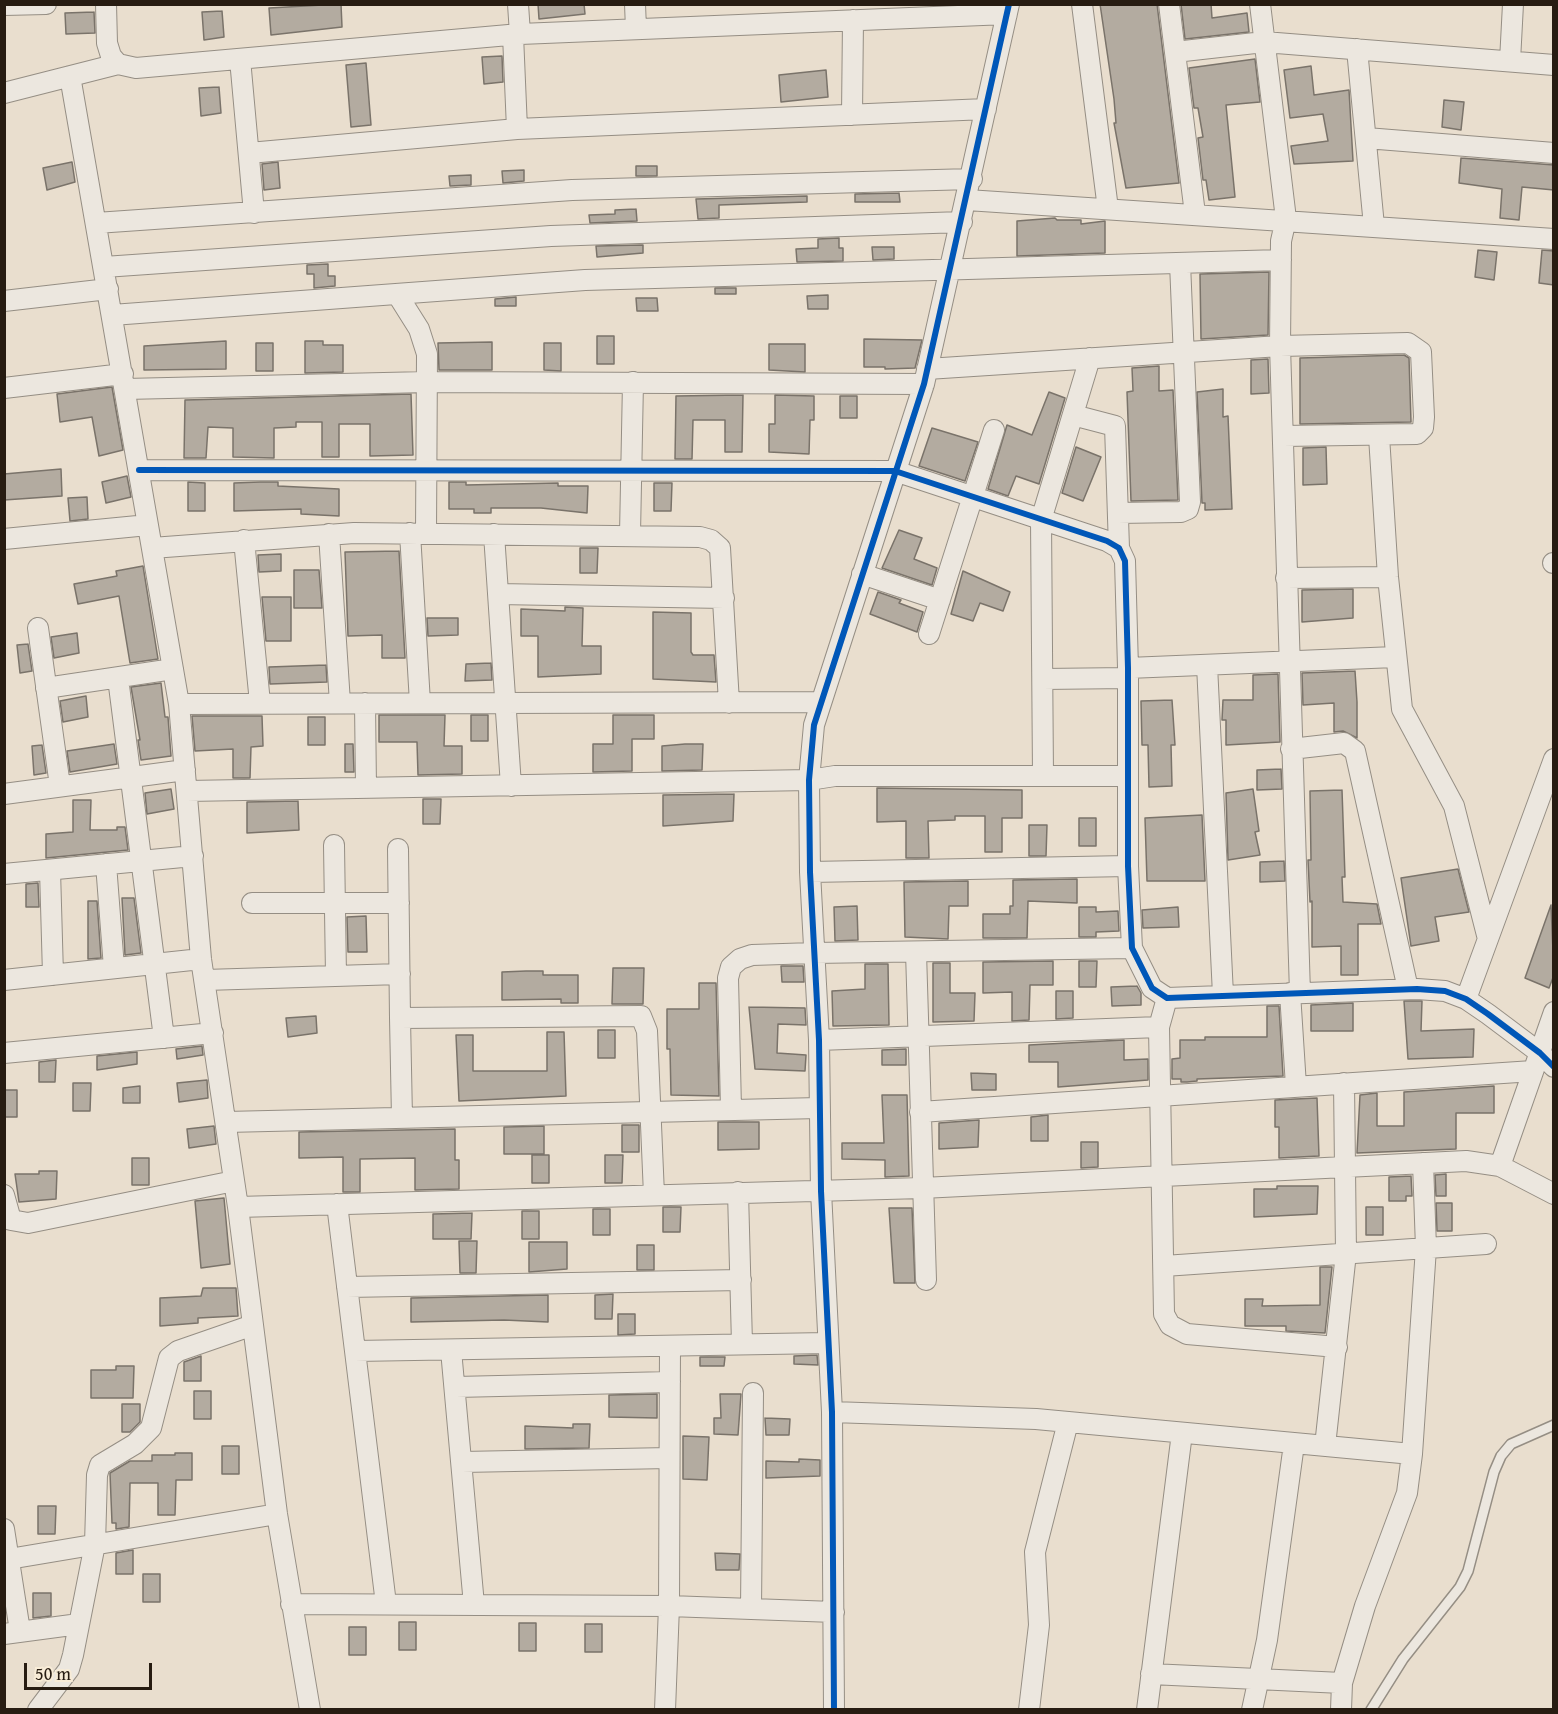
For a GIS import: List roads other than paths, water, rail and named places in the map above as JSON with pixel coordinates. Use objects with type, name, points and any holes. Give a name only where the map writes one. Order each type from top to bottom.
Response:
[{"type":"street","points":[[4,5],[46,4]]},
{"type":"street","points":[[106,4],[107,43],[111,56],[118,64]]},
{"type":"street","points":[[517,129],[518,4]]},
{"type":"street","points":[[634,4],[636,29]]},
{"type":"street","points":[[1082,4],[1108,209]]},
{"type":"street","points":[[1169,4],[1196,214]]},
{"type":"street","points":[[1260,4],[1286,219],[1282,230],[1280,346],[1291,749],[1296,1086]]},
{"type":"street","points":[[1509,61],[1513,4]]},
{"type":"street","points":[[4,93],[118,64],[136,69],[517,34],[636,29],[843,15],[1008,9],[972,179],[925,376],[814,725],[809,780],[810,872],[819,1040],[821,1191],[827,1343],[832,1412],[834,1710]]},
{"type":"street","points":[[843,15],[852,115]]},
{"type":"street","points":[[1175,52],[1264,42],[1554,65]]},
{"type":"street","points":[[1357,49],[1374,226]]},
{"type":"street","points":[[240,60],[254,213]]},
{"type":"street","points":[[70,76],[179,704],[201,959],[238,1207],[277,1514],[310,1710]]},
{"type":"street","points":[[249,153],[517,129],[986,110]]},
{"type":"street","points":[[1366,138],[1554,153]]},
{"type":"street","points":[[96,223],[572,190],[972,179]]},
{"type":"street","points":[[967,200],[1286,219],[1554,239]]},
{"type":"street","points":[[104,267],[551,236],[962,222]]},
{"type":"street","points":[[112,315],[629,278],[949,271],[1281,260]]},
{"type":"street","points":[[1118,513],[1181,512],[1188,509],[1190,502],[1180,263]]},
{"type":"street","points":[[4,301],[108,289]]},
{"type":"street","points":[[397,294],[425,342],[427,382],[425,470],[418,533],[420,703]]},
{"type":"street","points":[[4,388],[124,381],[633,382],[925,376],[1090,358],[1280,346],[1408,344],[1417,347],[1420,352],[1423,428],[1417,434],[1282,436]]},
{"type":"street","points":[[1043,776],[1041,520],[1090,358]]},
{"type":"street","points":[[630,534],[633,382]]},
{"type":"street","points":[[1073,414],[1115,426],[1119,548],[1125,561],[1128,673],[1128,866],[1132,948],[1152,988],[1167,998],[1408,989],[1445,991],[1466,999],[1536,1062]]},
{"type":"street","points":[[929,634],[994,430]]},
{"type":"street","points":[[1379,436],[1388,577],[1402,709],[1449,795],[1461,825],[1488,939]]},
{"type":"street","points":[[139,470],[895,471],[1119,548]]},
{"type":"street","points":[[4,538],[148,525]]},
{"type":"street","points":[[152,548],[328,534],[630,534],[700,537],[711,540],[720,548],[729,703]]},
{"type":"street","points":[[328,534],[340,703]]},
{"type":"street","points":[[494,534],[511,786]]},
{"type":"street","points":[[244,540],[260,703]]},
{"type":"street","points":[[862,574],[940,600]]},
{"type":"street","points":[[1286,578],[1388,577]]},
{"type":"street","points":[[498,594],[724,598]]},
{"type":"street","points":[[38,628],[60,786]]},
{"type":"street","points":[[1043,679],[1207,665],[1395,657]]},
{"type":"street","points":[[1207,665],[1222,995]]},
{"type":"street","points":[[46,688],[173,669]]},
{"type":"street","points":[[118,678],[164,1038]]},
{"type":"street","points":[[179,704],[821,702]]},
{"type":"street","points":[[365,703],[366,788]]},
{"type":"street","points":[[1291,749],[1344,743],[1355,751],[1408,989]]},
{"type":"street","points":[[1466,999],[1554,759]]},
{"type":"street","points":[[4,794],[185,770]]},
{"type":"street","points":[[187,791],[809,780],[835,776],[1127,776]]},
{"type":"street","points":[[334,845],[336,976]]},
{"type":"street","points":[[398,849],[402,1118]]},
{"type":"street","points":[[4,874],[192,856]]},
{"type":"street","points":[[106,864],[114,968]]},
{"type":"street","points":[[810,872],[1128,866]]},
{"type":"street","points":[[50,870],[53,975]]},
{"type":"street","points":[[252,903],[399,903]]},
{"type":"street","points":[[731,1109],[728,978],[731,967],[740,959],[752,956],[814,953],[1132,948]]},
{"type":"street","points":[[916,951],[926,1280]]},
{"type":"street","points":[[4,980],[201,959]]},
{"type":"street","points":[[205,980],[400,974]]},
{"type":"street","points":[[1167,998],[1159,1027],[1164,1314],[1170,1325],[1177,1331],[1187,1334],[1337,1347]]},
{"type":"street","points":[[1500,1166],[1554,1012]]},
{"type":"street","points":[[400,1018],[641,1016],[647,1031],[654,1195]]},
{"type":"street","points":[[819,1040],[1159,1027]]},
{"type":"street","points":[[4,1053],[213,1033]]},
{"type":"street","points":[[920,1112],[1344,1083],[1536,1062],[1554,1067]]},
{"type":"street","points":[[1325,1446],[1346,1253],[1344,1083]]},
{"type":"street","points":[[226,1122],[819,1108]]},
{"type":"street","points":[[238,1207],[922,1188],[1466,1161],[1500,1166],[1554,1194]]},
{"type":"street","points":[[1341,1710],[1342,1683],[1365,1606],[1407,1493],[1412,1454],[1426,1248],[1424,1163]]},
{"type":"street","points":[[4,1195],[11,1220],[27,1223],[234,1181]]},
{"type":"street","points":[[738,1192],[742,1344]]},
{"type":"street","points":[[337,1204],[386,1604]]},
{"type":"street","points":[[1164,1266],[1486,1244]]},
{"type":"street","points":[[347,1287],[741,1280]]},
{"type":"street","points":[[38,1710],[69,1669],[95,1544],[97,1475],[100,1465],[135,1444],[151,1428],[169,1358],[178,1351],[253,1325]]},
{"type":"street","points":[[355,1352],[827,1343]]},
{"type":"street","points":[[665,1710],[669,1606],[670,1346]]},
{"type":"street","points":[[451,1350],[474,1605]]},
{"type":"street","points":[[456,1387],[670,1382]]},
{"type":"street","points":[[751,1609],[753,1393]]},
{"type":"street","points":[[832,1412],[1036,1419],[1412,1454]]},
{"type":"street","points":[[1029,1710],[1039,1625],[1035,1552],[1068,1422]]},
{"type":"street","points":[[1147,1710],[1182,1433]]},
{"type":"street","points":[[1252,1710],[1260,1680],[1294,1444]]},
{"type":"street","points":[[462,1462],[669,1458]]},
{"type":"street","points":[[9,1559],[277,1514]]},
{"type":"street","points":[[4,1529],[9,1559],[12,1633],[79,1624]]},
{"type":"street","points":[[291,1604],[669,1606],[834,1612]]},
{"type":"street","points":[[1151,1674],[1342,1683]]},
{"type":"lane","points":[[1371,1710],[1404,1659],[1460,1587],[1468,1571],[1494,1472],[1501,1456],[1511,1444],[1554,1425]]}]
